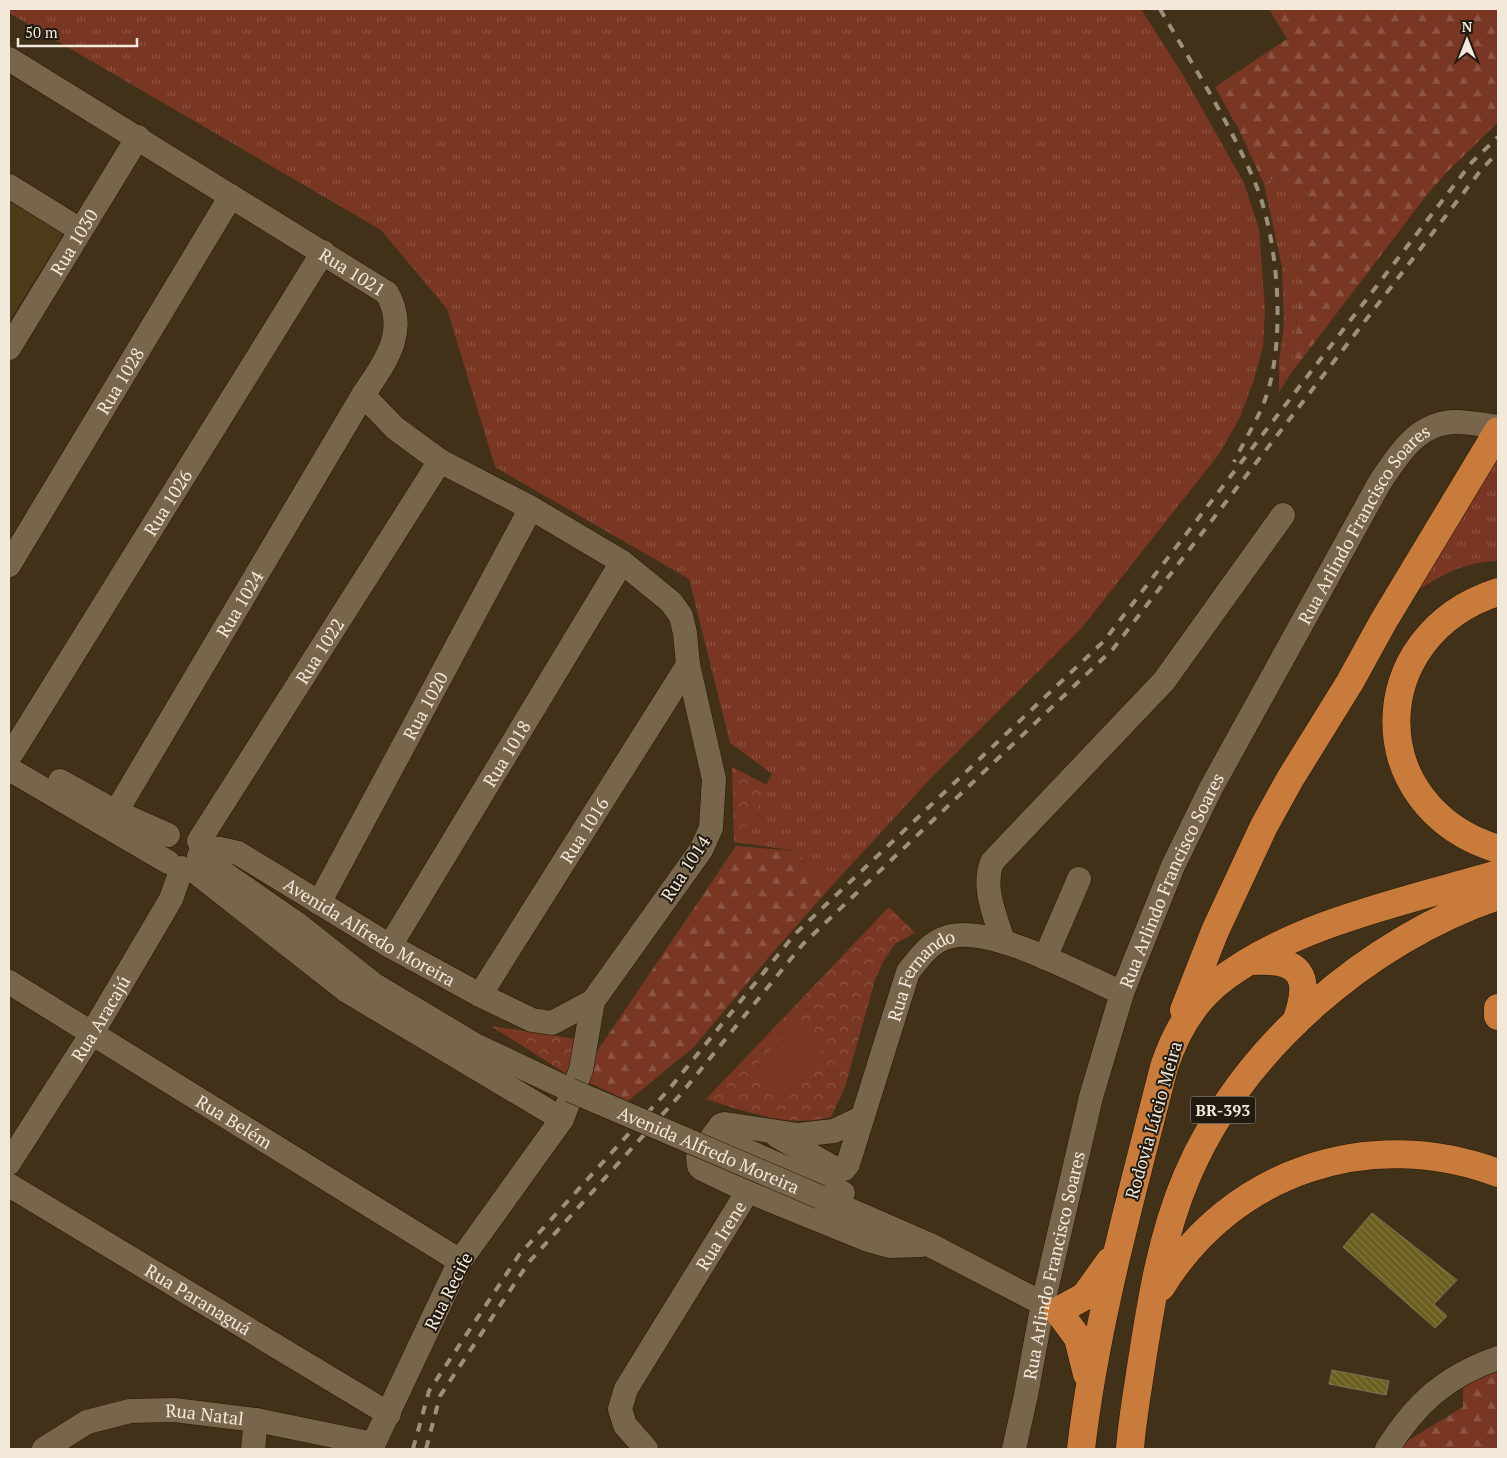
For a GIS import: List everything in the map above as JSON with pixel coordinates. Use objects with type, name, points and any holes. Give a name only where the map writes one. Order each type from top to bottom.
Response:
[{"type":"highway","points":[[1173,1040],[1214,931],[1264,826],[1290,779],[1350,682],[1383,622],[1498,431]]},
{"type":"highway","points":[[1498,592],[1482,597],[1455,611],[1432,632],[1415,654],[1405,674],[1396,716],[1396,737],[1403,761],[1426,805],[1442,820],[1461,832],[1483,844],[1498,849]]},
{"type":"highway","name":"Rodovia Lúcio Meira","points":[[1081,1449],[1088,1394],[1117,1250],[1173,1040],[1194,1009],[1215,985],[1274,947],[1336,922],[1498,874]]},
{"type":"highway","name":"BR-393","points":[[1130,1449],[1151,1303],[1172,1214],[1207,1135],[1243,1080],[1296,1022],[1347,978],[1386,949],[1435,922],[1498,896]]},
{"type":"highway","points":[[1251,961],[1283,962],[1300,972],[1304,985],[1304,998],[1296,1022]]},
{"type":"highway","points":[[1498,1008],[1498,1016]]},
{"type":"highway","points":[[1151,1303],[1173,1267],[1197,1238],[1230,1208],[1254,1193],[1301,1171],[1345,1157],[1399,1154],[1430,1156],[1498,1173]]},
{"type":"highway","points":[[1088,1394],[1087,1368],[1078,1338],[1051,1307],[1084,1296],[1117,1250]]},
{"type":"street","name":"Rua 1021","points":[[9,59],[138,137],[387,293],[395,306],[397,320],[394,340],[384,363],[363,395]]},
{"type":"street","name":"Rua 1030","points":[[9,348],[138,137]]},
{"type":"street","points":[[9,186],[80,230]]},
{"type":"street","name":"Rua 1028","points":[[9,566],[231,196]]},
{"type":"street","name":"Rua 1026","points":[[10,758],[323,252]]},
{"type":"street","points":[[363,395],[395,428],[440,460],[530,508],[622,562]]},
{"type":"street","name":"Rua 1024","points":[[116,812],[363,395]]},
{"type":"street","name":"Rua Arlindo Francisco Soares","points":[[1014,1449],[1026,1394],[1051,1307],[1091,1097],[1122,993],[1173,866],[1211,788],[1380,482],[1403,449],[1420,432],[1455,422],[1498,426]]},
{"type":"street","name":"Rua 1022","points":[[190,857],[440,460]]},
{"type":"street","name":"Rua 1020","points":[[319,903],[530,508]]},
{"type":"street","points":[[1003,941],[988,891],[987,875],[992,862],[1164,681],[1283,515]]},
{"type":"street","name":"Rua 1014","points":[[562,1119],[580,1070],[593,1001],[701,850],[710,828],[714,779],[688,665],[685,633],[681,616],[671,602],[622,562]]},
{"type":"street","name":"Rua 1018","points":[[390,946],[622,562]]},
{"type":"street","name":"Rua 1016","points":[[480,995],[688,665]]},
{"type":"street","points":[[10,758],[116,812],[168,835]]},
{"type":"street","name":"Avenida Alfredo Moreira","points":[[10,758],[190,857],[296,923],[369,981]]},
{"type":"street","points":[[182,829],[189,831],[190,857],[162,848],[168,835],[182,829]]},
{"type":"street","name":"Avenida Alfredo Moreira","points":[[190,857],[220,849],[238,854],[390,946],[480,995],[532,1020],[552,1023],[593,1001]]},
{"type":"street","name":"Avenida Alfredo Moreira","points":[[190,857],[277,936],[347,991],[562,1119]]},
{"type":"street","name":"Rua Aracajú","points":[[9,1163],[91,1034],[171,899],[190,857]]},
{"type":"street","points":[[1045,958],[1079,879]]},
{"type":"street","name":"Rua Fernando","points":[[771,1133],[836,1169],[844,1169],[848,1164],[908,972],[933,944],[948,937],[965,934],[1003,941],[1122,993]]},
{"type":"street","name":"Avenida Alfredo Moreira","points":[[277,936],[369,981],[475,1044],[520,1067],[930,1245],[1051,1307]]},
{"type":"street","name":"Rua Belém","points":[[9,982],[460,1261]]},
{"type":"street","name":"Rua Irene","points":[[646,1449],[625,1424],[620,1409],[626,1389],[748,1191],[698,1166],[698,1157],[721,1125],[724,1124],[771,1133],[818,1134],[834,1132],[861,1118]]},
{"type":"street","name":"Rua Recife","points":[[372,1447],[460,1261],[562,1119]]},
{"type":"street","points":[[713,1136],[834,1190],[883,1207],[918,1227],[930,1245]]},
{"type":"street","name":"Rua Paranaguá","points":[[9,1185],[389,1414]]},
{"type":"street","points":[[748,1191],[868,1240],[890,1246],[930,1245]]},
{"type":"street","points":[[1387,1449],[1404,1422],[1430,1395],[1463,1372],[1498,1358]]},
{"type":"street","name":"Rua Natal","points":[[44,1449],[87,1422],[130,1411],[174,1410],[256,1420],[372,1447]]},
{"type":"street","points":[[253,1449],[256,1420]]},
{"type":"shaded area","points":[[9,194],[62,230],[61,238],[9,321]]},
{"type":"green space","points":[[9,9],[1141,9],[1183,75],[1244,183],[1259,229],[1265,309],[1263,347],[1253,383],[1239,419],[1219,454],[1081,629],[931,778],[828,890],[796,851],[734,842],[772,774],[730,743],[689,579],[495,467],[447,309],[381,230],[9,13]]},
{"type":"green space","points":[[1269,9],[1498,9],[1498,122],[1445,174],[1426,196],[1292,372],[1309,189],[1270,179],[1264,184],[1238,128],[1215,87],[1287,39]]},
{"type":"green space","points":[[1270,179],[1309,189],[1292,372],[1279,392],[1279,361],[1284,325],[1282,267],[1264,184]]},
{"type":"green space","points":[[1498,447],[1498,561],[1471,564],[1459,568],[1436,579],[1402,600]]},
{"type":"green space","points":[[732,767],[771,787],[734,842]]},
{"type":"green space","points":[[736,846],[796,851],[828,890],[694,1047],[628,1101],[579,1078]]},
{"type":"green space","points":[[889,907],[915,933],[896,943],[884,960],[875,980],[845,1087],[831,1117],[800,1121],[784,1120],[752,1113],[706,1099]]},
{"type":"green space","points":[[795,1021],[826,1047],[785,1095],[754,1069]]},
{"type":"green space","points":[[491,1026],[583,1040],[568,1075]]},
{"type":"green space","points":[[1498,1367],[1498,1449],[1402,1449],[1409,1440],[1463,1407],[1463,1382]]},
{"type":"building","points":[[1372,1213],[1457,1280],[1434,1304],[1447,1316],[1435,1328],[1343,1247]]},
{"type":"building","points":[[1332,1370],[1389,1381],[1386,1395],[1329,1384]]},
{"type":"railway","points":[[1160,9],[1211,96],[1246,162],[1264,208],[1275,264],[1277,325],[1271,381],[1263,405],[1234,462]]},
{"type":"railway","points":[[413,1449],[429,1391],[519,1255],[671,1087],[794,935],[1104,641],[1472,162],[1498,137]]},
{"type":"railway","points":[[426,1449],[440,1396],[529,1262],[680,1095],[803,944],[1113,649],[1481,170],[1498,152]]}]
